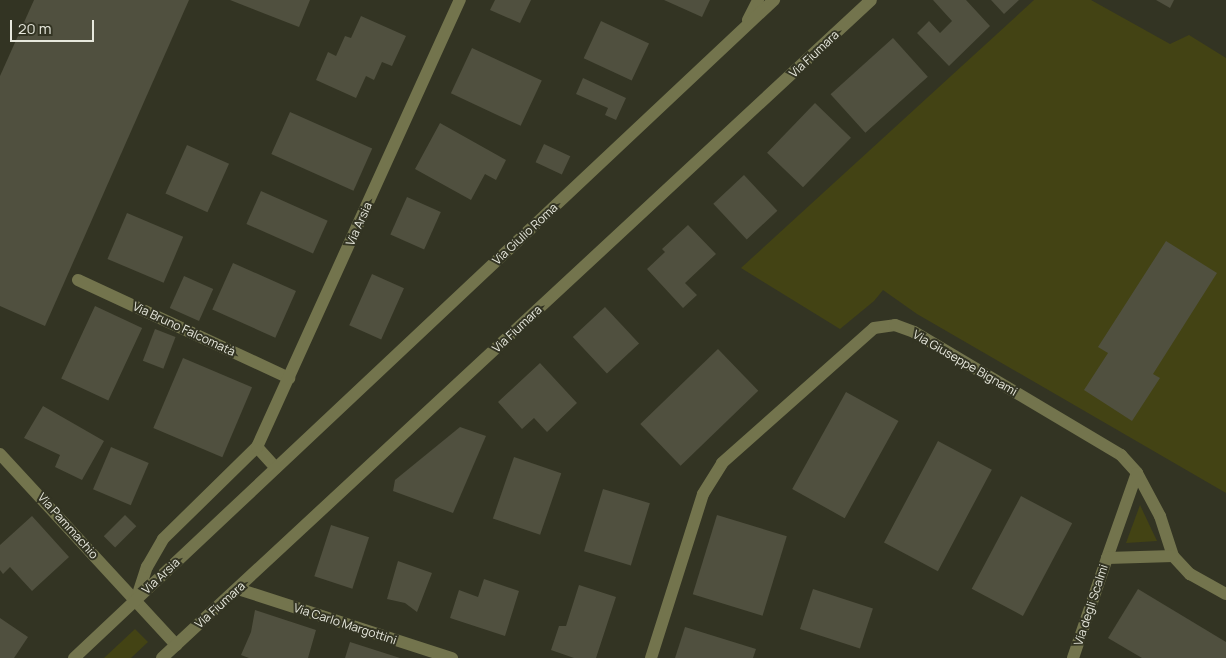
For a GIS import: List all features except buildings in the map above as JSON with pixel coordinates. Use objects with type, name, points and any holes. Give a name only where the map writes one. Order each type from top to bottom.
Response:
[{"type":"street","name":"Via Arsia","points":[[136,600],[147,567],[163,539],[257,447],[460,0]]},
{"type":"street","points":[[746,27],[758,0]]},
{"type":"street","name":"Via Giulio Roma","points":[[276,468],[774,0]]},
{"type":"street","name":"Via Fiumara","points":[[162,658],[872,0]]},
{"type":"street","name":"Via Bruno Falcomatà","points":[[78,280],[289,378]]},
{"type":"street","name":"Via Giuseppe Bignami","points":[[651,658],[703,494],[722,463],[874,328],[895,325],[914,332],[1121,455],[1136,473],[1160,516],[1173,556],[1190,574],[1226,594]]},
{"type":"street","points":[[257,447],[276,468]]},
{"type":"street","name":"Via Pammachio","points":[[0,454],[176,645]]},
{"type":"street","name":"Via Arsia","points":[[74,658],[276,468]]},
{"type":"street","points":[[1107,558],[1136,473]]},
{"type":"street","name":"Via degli Scalmi","points":[[1073,658],[1107,558],[1173,556]]},
{"type":"street","name":"Via Carlo Margottini","points":[[238,589],[452,658]]},
{"type":"shaded area","points":[[1034,0],[1091,0],[1170,44],[1189,35],[1226,58],[1226,493],[917,314],[883,290],[874,301],[840,329],[741,268]]},
{"type":"shaded area","points":[[1140,505],[1157,541],[1126,543]]},
{"type":"shaded area","points":[[135,629],[148,642],[131,658],[104,658]]}]
